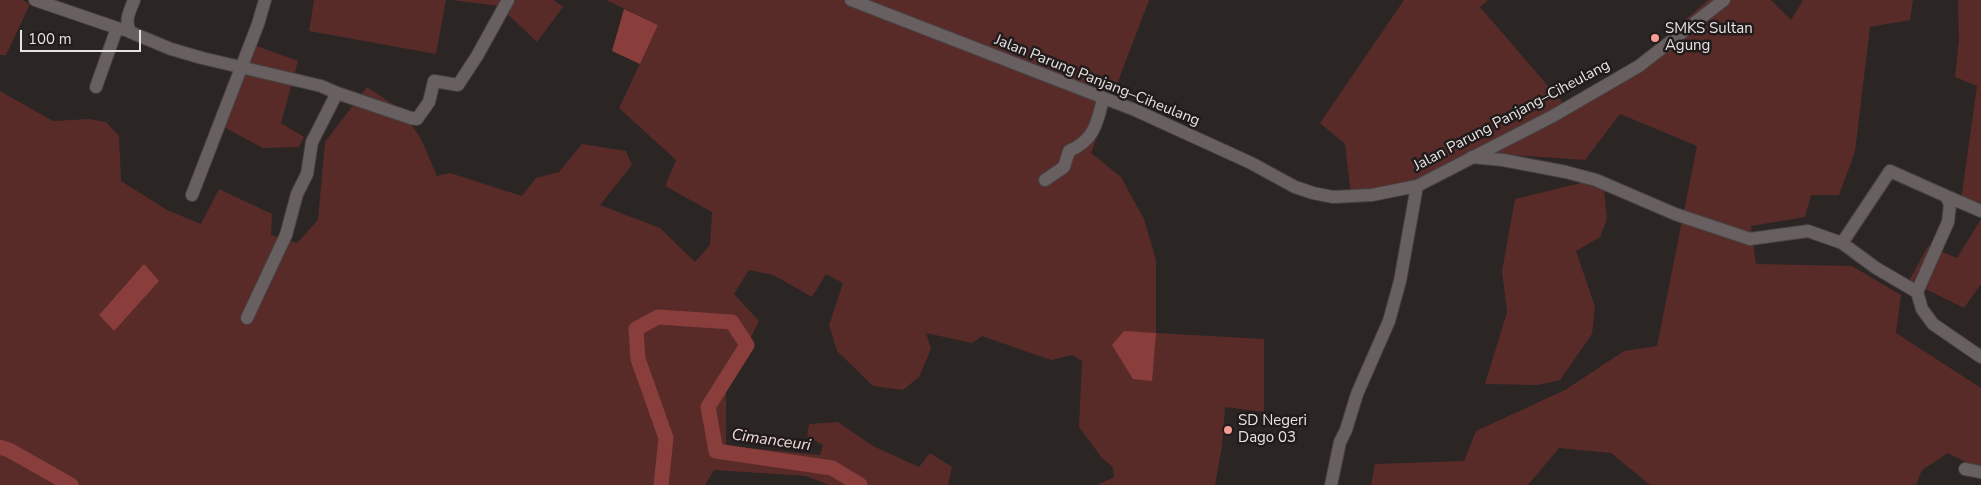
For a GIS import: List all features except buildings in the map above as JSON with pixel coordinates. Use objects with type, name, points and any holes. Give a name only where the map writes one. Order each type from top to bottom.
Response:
[{"type":"street","points":[[35,0],[124,30],[171,49],[321,86],[417,119],[429,102],[434,81],[458,85],[477,56],[508,0]]},
{"type":"street","points":[[96,87],[127,25],[127,19],[134,0]]},
{"type":"street","points":[[192,194],[258,24],[265,0]]},
{"type":"street","name":"Jalan Parung Panjang–Ciheulang","points":[[851,0],[1103,99],[1136,110],[1251,163],[1295,187],[1313,194],[1333,197],[1372,195],[1417,186],[1552,116],[1639,66],[1724,0]]},
{"type":"street","points":[[248,318],[286,235],[298,194],[307,174],[312,142],[337,93]]},
{"type":"street","points":[[1045,180],[1064,167],[1069,152],[1090,138],[1100,114],[1103,99]]},
{"type":"street","points":[[1472,157],[1566,172],[1596,180],[1675,214],[1750,239],[1808,231],[1842,243],[1876,268],[1917,292]]},
{"type":"street","points":[[1842,243],[1890,171],[1981,211]]},
{"type":"street","points":[[1331,485],[1340,442],[1346,430],[1357,394],[1389,321],[1400,281],[1417,186]]},
{"type":"street","points":[[1946,196],[1950,204],[1948,222],[1917,292],[1922,310],[1933,324],[1981,357]]},
{"type":"street","points":[[1965,470],[1981,472]]},
{"type":"shaded area","points":[[0,0],[22,0],[30,4],[6,55],[0,55]]},
{"type":"shaded area","points":[[314,0],[446,0],[436,54],[309,31]]},
{"type":"shaded area","points":[[451,0],[554,0],[563,7],[537,42],[499,6]]},
{"type":"shaded area","points":[[606,0],[1149,0],[1091,153],[1121,177],[1144,219],[1156,260],[1156,333],[1264,339],[1264,412],[1225,407],[1222,446],[1215,485],[1097,485],[1114,477],[1113,467],[1102,458],[1079,427],[1082,361],[1072,355],[1051,360],[982,336],[972,343],[926,333],[931,349],[919,377],[903,390],[873,386],[837,351],[829,325],[843,283],[826,274],[812,297],[773,275],[749,270],[734,294],[759,321],[726,388],[726,446],[820,455],[823,445],[807,436],[809,424],[838,422],[873,446],[919,467],[930,453],[952,467],[948,485],[829,485],[806,476],[714,470],[705,485],[0,485],[0,91],[53,121],[89,119],[106,122],[119,136],[121,181],[167,210],[201,224],[219,189],[272,214],[271,235],[297,243],[318,220],[325,142],[367,87],[403,111],[422,141],[437,176],[450,173],[522,196],[536,178],[559,172],[582,144],[626,151],[632,165],[600,205],[660,228],[695,262],[710,245],[712,212],[665,186],[676,160],[619,108],[658,25]],"holes":[[[144,265],[115,331],[99,315]]]},
{"type":"shaded area","points":[[1404,0],[1488,0],[1480,7],[1567,108],[1652,49],[1708,0],[1771,0],[1791,20],[1803,0],[1913,0],[1910,20],[1870,27],[1855,152],[1839,195],[1811,195],[1805,217],[1751,226],[1756,264],[1852,266],[1901,295],[1896,333],[1981,388],[1981,470],[1948,453],[1922,470],[1916,485],[1650,485],[1611,453],[1559,448],[1528,485],[1371,485],[1375,464],[1464,461],[1476,431],[1565,390],[1624,351],[1657,346],[1697,146],[1620,114],[1585,160],[1483,153],[1421,186],[1351,195],[1345,144],[1320,123]]},
{"type":"shaded area","points":[[1958,0],[1981,0],[1981,209],[1961,200],[1977,86],[1955,77],[1959,41]]},
{"type":"shaded area","points":[[624,9],[658,25],[640,64],[612,51]]},
{"type":"shaded area","points":[[251,44],[298,61],[281,123],[304,137],[299,147],[263,148],[220,125],[229,80]]},
{"type":"shaded area","points":[[1585,182],[1604,190],[1607,219],[1600,237],[1576,251],[1595,307],[1592,334],[1560,380],[1538,385],[1485,384],[1507,312],[1502,271],[1515,199]]},
{"type":"shaded area","points":[[1981,219],[1981,284],[1964,308],[1909,281],[1928,246],[1957,258]]},
{"type":"shaded area","points":[[144,264],[159,281],[114,331],[99,315]]},
{"type":"shaded area","points":[[1124,331],[1156,333],[1152,381],[1133,379],[1112,345]]},
{"type":"waterway","name":"Cimanceuri","points":[[661,485],[666,438],[638,359],[636,329],[658,317],[732,322],[747,345],[708,407],[716,451],[832,468],[860,485]]},
{"type":"waterway","name":"Cimanceuri","points":[[0,447],[9,450],[71,485]]},
{"type":"place","name":"SMKS Sultan Agung","points":[[1655,38]]},
{"type":"place","name":"SD Negeri Dago 03","points":[[1228,430]]}]
